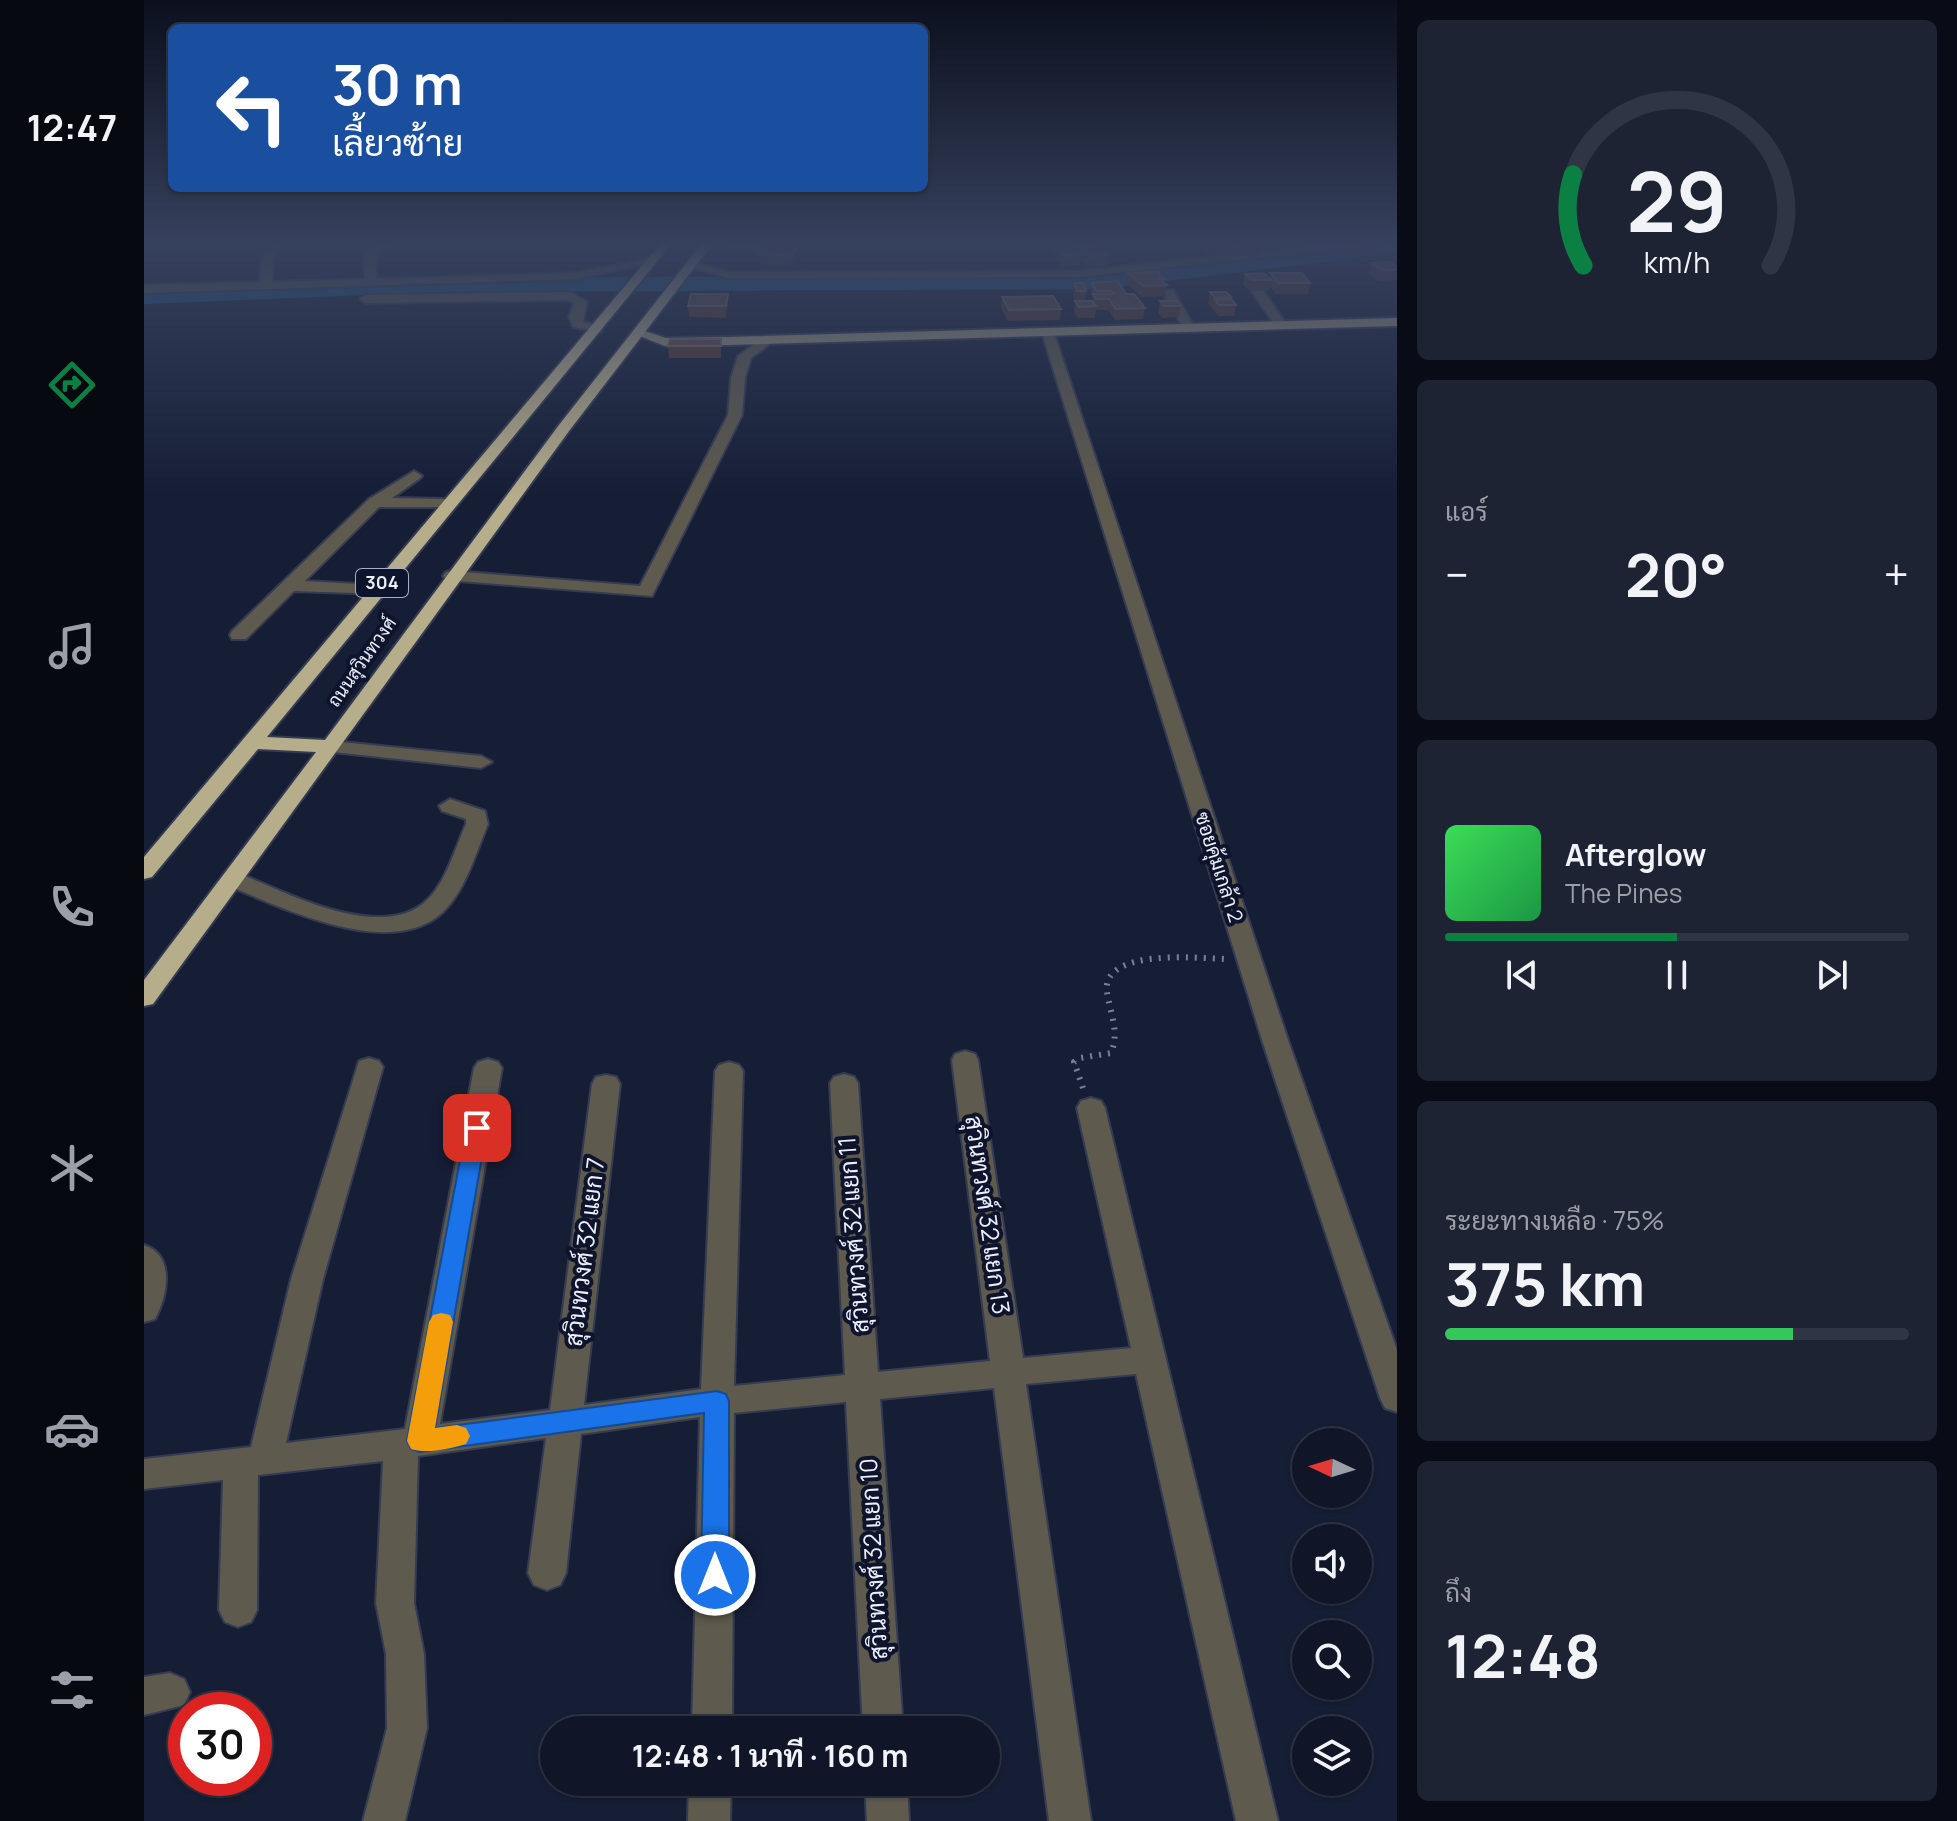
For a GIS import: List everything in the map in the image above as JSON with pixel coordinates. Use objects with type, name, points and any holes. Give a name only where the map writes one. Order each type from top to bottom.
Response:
[{"type":"highway","name":"ถนนสุวินทวงศ์","points":[[144,998],[235,880],[452,576],[642,327]]},
{"type":"highway","name":"ถนนสุวินทวงศ์","points":[[144,872],[447,504],[597,329]]},
{"type":"highway","points":[[252,742],[331,747]]},
{"type":"main road","points":[[620,355],[665,342],[1220,327]]},
{"type":"main road","points":[[638,333],[665,342]]},
{"type":"street","points":[[589,327],[597,329]]},
{"type":"street","name":"ซอยคุ้มเกล้า 2","points":[[1048,333],[1250,960],[1397,1398]]},
{"type":"street","points":[[452,576],[646,592],[735,415],[740,365],[745,356],[769,340]]},
{"type":"street","points":[[239,635],[375,502],[414,476]]},
{"type":"street","points":[[375,502],[447,504]]},
{"type":"street","points":[[288,585],[376,590]]},
{"type":"street","points":[[331,747],[481,762]]},
{"type":"street","points":[[235,880],[304,908],[351,921],[384,924],[421,916],[435,906],[477,824],[477,816],[450,806]]},
{"type":"street","name":"สุวินทวงศ์ 32 แยก 13","points":[[965,1060],[1070,1821]]},
{"type":"street","points":[[238,1610],[253,1460],[369,1067]]},
{"type":"street","points":[[384,1821],[407,1728],[405,1654],[395,1603],[410,1443],[488,1068]]},
{"type":"street","points":[[712,1716],[717,1401],[729,1071]]},
{"type":"street","name":"สุวินทวงศ์ 32 แยก 11","points":[[844,1083],[864,1388]]},
{"type":"street","name":"สุวินทวงศ์ 32 แยก 7","points":[[547,1573],[606,1084]]},
{"type":"street","points":[[1091,1108],[1257,1821]]},
{"type":"street","points":[[144,1257],[150,1263],[149,1291],[144,1310]]},
{"type":"street","points":[[144,1474],[410,1443],[717,1401],[864,1388],[1008,1370],[1151,1359]]},
{"type":"street","name":"สุวินทวงศ์ 32 แยก 10","points":[[864,1388],[882,1716]]},
{"type":"street","points":[[709,1821],[710,1796]]},
{"type":"street","points":[[887,1796],[888,1821]]},
{"type":"path","points":[[1091,1108],[1074,1062],[1080,1058],[1111,1053],[1116,1043],[1106,987],[1110,975],[1123,964],[1170,958],[1250,960]]},
{"type":"building","points":[[670,339],[721,339],[721,346],[668,346]]},
{"type":"slow traffic","points":[[441,1322],[420,1441],[457,1436]]},
{"type":"route","points":[[477,1128],[420,1441],[717,1401],[715,1575]]}]
